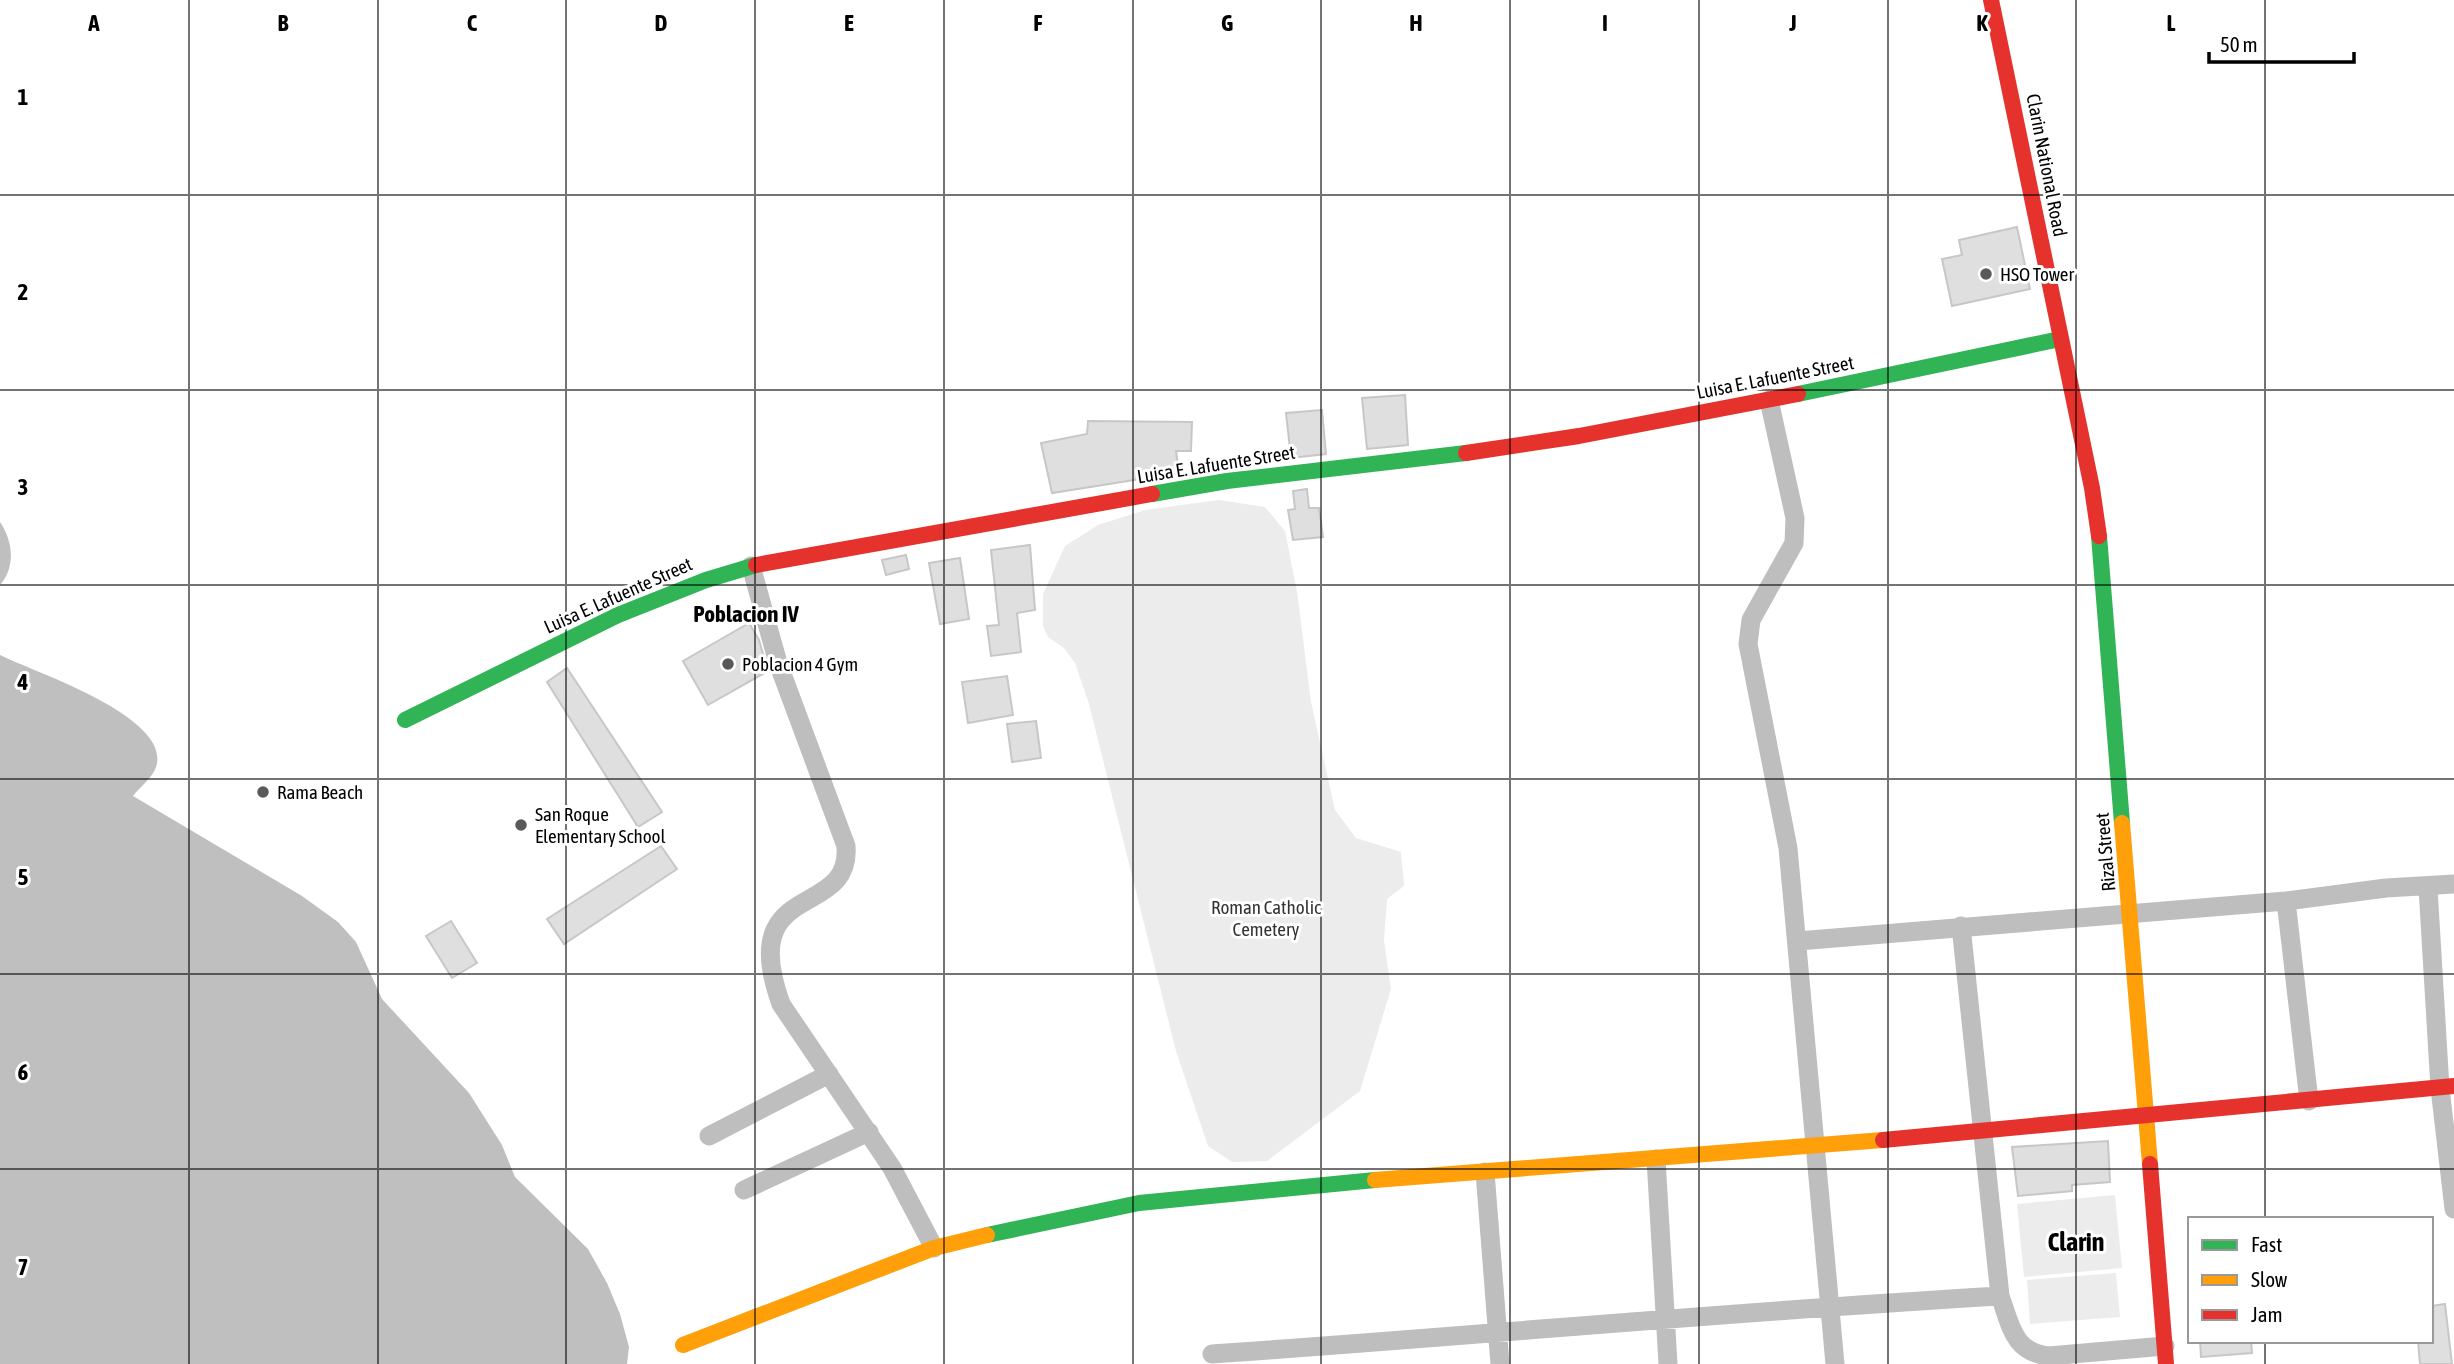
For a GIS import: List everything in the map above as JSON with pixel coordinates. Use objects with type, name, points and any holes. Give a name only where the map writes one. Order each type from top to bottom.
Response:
[{"type":"street","name":"Clarin National Road","points":[[1991,0],[2060,339]]},
{"type":"street","name":"Luisa E. Lafuente Street","points":[[405,720],[651,600],[698,581],[751,566],[1227,481],[1409,463],[1579,436],[1904,374],[2060,339]]},
{"type":"street","name":"Rizal Street","points":[[2060,339],[2099,538],[2166,1355]]},
{"type":"street","points":[[1769,400],[1795,518],[1794,543],[1751,620],[1748,644],[1788,848],[1835,1364]]},
{"type":"street","points":[[751,566],[778,663],[846,846],[848,865],[839,880],[785,916],[771,934],[768,956],[781,1004],[892,1168],[934,1248]]},
{"type":"street","points":[[1798,941],[2286,901],[2386,888],[2428,888],[2454,884]]},
{"type":"street","points":[[2428,888],[2447,1087],[2454,1209]]},
{"type":"street","points":[[2286,901],[2309,1101]]},
{"type":"street","points":[[1961,926],[2000,1296],[2018,1342],[2032,1354],[2049,1356],[2166,1355]]},
{"type":"street","points":[[709,1136],[829,1074]]},
{"type":"street","points":[[683,1345],[934,1248],[1077,1214],[1139,1203],[1255,1190],[1982,1132],[2447,1087]]},
{"type":"street","points":[[744,1190],[869,1132]]},
{"type":"street","points":[[1656,1159],[1668,1364]]},
{"type":"street","points":[[1485,1172],[1500,1364]]},
{"type":"street","points":[[1212,1354],[1498,1334],[1830,1306],[2000,1296]]},
{"type":"green space","name":"Roman Catholic Cemetery","points":[[1219,500],[1265,507],[1285,531],[1297,592],[1311,702],[1335,810],[1356,838],[1401,852],[1404,886],[1387,899],[1384,940],[1391,989],[1360,1091],[1267,1161],[1232,1162],[1208,1146],[1176,1051],[1089,704],[1075,663],[1064,648],[1048,637],[1043,626],[1043,594],[1065,546],[1098,525],[1145,510]]},
{"type":"green space","points":[[2115,1195],[2122,1268],[2024,1277],[2017,1204]]},
{"type":"green space","points":[[2116,1273],[2120,1317],[2030,1324],[2027,1280]]},
{"type":"shaded area","points":[[0,522],[8,537],[11,554],[9,570],[0,585]]},
{"type":"shaded area","points":[[0,655],[69,685],[123,714],[144,731],[156,749],[156,767],[133,796],[302,896],[338,922],[356,942],[382,999],[469,1093],[502,1145],[515,1177],[588,1249],[620,1314],[629,1347],[627,1364],[0,1364]]},
{"type":"building","name":"HSO Tower","points":[[2017,227],[2030,289],[1952,306],[1942,259],[1962,255],[1959,240]]},
{"type":"building","points":[[1405,395],[1408,445],[1367,449],[1362,398]]},
{"type":"building","points":[[1322,410],[1326,454],[1291,458],[1286,413]]},
{"type":"building","points":[[1088,421],[1192,422],[1191,451],[1176,451],[1179,473],[1052,493],[1041,443],[1087,434]]},
{"type":"building","points":[[1307,489],[1309,508],[1319,508],[1323,537],[1293,540],[1288,510],[1295,509],[1293,491]]},
{"type":"building","points":[[1030,545],[1035,610],[1017,613],[1021,652],[991,656],[987,626],[999,625],[991,550]]},
{"type":"building","points":[[906,555],[909,569],[886,575],[882,560]]},
{"type":"building","points":[[960,558],[969,619],[940,624],[929,563]]},
{"type":"building","name":"Poblacion 4 Gym","points":[[749,623],[759,640],[768,671],[708,705],[683,661]]},
{"type":"building","points":[[567,668],[662,812],[638,827],[547,682]]},
{"type":"building","points":[[1007,676],[1013,715],[968,723],[962,682]]},
{"type":"building","points":[[1036,721],[1041,758],[1012,762],[1007,724]]},
{"type":"building","points":[[661,846],[677,869],[564,944],[547,919]]},
{"type":"building","points":[[451,921],[477,963],[452,978],[426,936]]},
{"type":"building","points":[[2108,1141],[2110,1182],[2072,1185],[2072,1191],[2018,1196],[2012,1147]]},
{"type":"building","points":[[2445,1304],[2452,1364],[2420,1364],[2418,1343],[2433,1343],[2433,1306]]},
{"type":"building","points":[[2200,1343],[2251,1343],[2252,1353],[2201,1357]]},
{"type":"traffic: fast","points":[[1798,394],[2060,339]]},
{"type":"traffic: fast","points":[[1152,494],[1227,481],[1466,453]]},
{"type":"traffic: fast","points":[[2099,536],[2122,823]]},
{"type":"traffic: fast","points":[[405,720],[618,615],[706,580],[756,565]]},
{"type":"traffic: fast","points":[[987,1235],[1139,1203],[1375,1180]]},
{"type":"traffic: slow","points":[[2122,823],[2150,1164]]},
{"type":"traffic: slow","points":[[1375,1180],[1883,1140]]},
{"type":"traffic: slow","points":[[683,1345],[934,1248],[987,1235]]},
{"type":"traffic: jam","points":[[1991,0],[2092,488],[2099,536]]},
{"type":"traffic: jam","points":[[1466,453],[1579,436],[1798,394]]},
{"type":"traffic: jam","points":[[756,565],[1152,494]]},
{"type":"traffic: jam","points":[[1883,1140],[2454,1086]]},
{"type":"traffic: jam","points":[[2150,1164],[2166,1364]]},
{"type":"place","name":"HSO Tower","points":[[1986,274]]},
{"type":"place","name":"Poblacion 4 Gym","points":[[728,664]]},
{"type":"place","name":"Rama Beach","points":[[263,792]]},
{"type":"place","name":"San Roque Elementary School","points":[[521,825]]},
{"type":"district","name":"Poblacion IV","points":[[746,614]]},
{"type":"district","name":"Clarin","points":[[2076,1242]]}]
